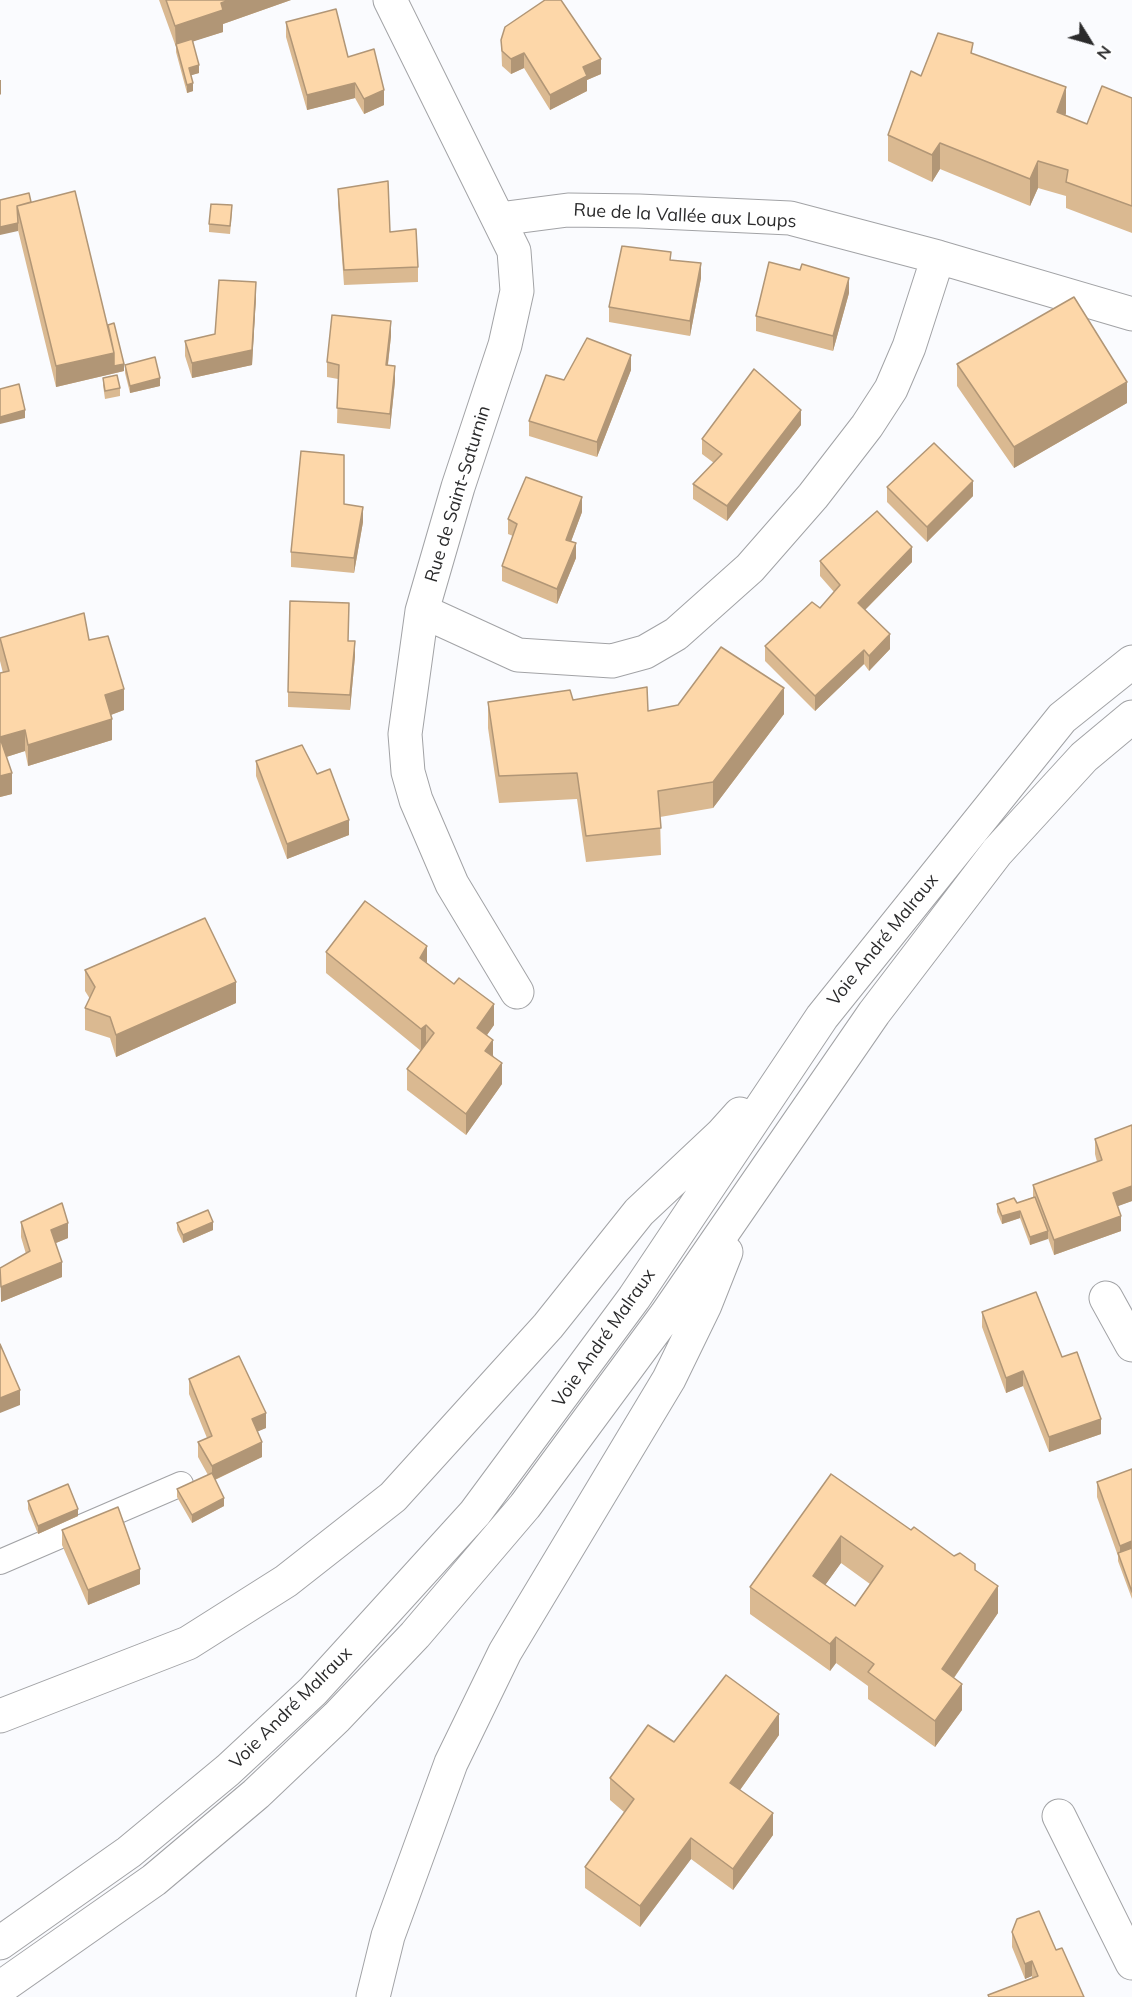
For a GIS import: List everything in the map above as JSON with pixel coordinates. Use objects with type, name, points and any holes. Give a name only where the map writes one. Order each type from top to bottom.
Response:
[{"type":"main road","name":"Rue de Saint-Saturnin","points":[[390,0],[514,251],[517,291],[505,345],[458,487],[422,611],[405,734],[408,772],[416,800],[452,884],[517,992]]},
{"type":"main road","name":"Rue de la Vallée aux Loups","points":[[499,219],[568,210],[790,218],[938,257],[1132,314]]},
{"type":"main road","points":[[422,611],[518,655],[612,661],[645,652],[676,634],[750,568],[813,496],[867,426],[896,379],[938,257]]},
{"type":"main road","name":"Voie André Malraux","points":[[0,1943],[129,1852],[228,1770],[313,1691],[475,1513],[634,1298],[822,1017],[1062,718],[1132,662]]},
{"type":"main road","name":"Voie André Malraux","points":[[9,1983],[154,1880],[256,1794],[337,1717],[415,1635],[525,1506],[742,1208],[874,1013],[997,852],[1084,757],[1132,717]]},
{"type":"main road","points":[[0,1716],[188,1643],[286,1581],[393,1497],[548,1326],[639,1212],[722,1134],[822,1017]]},
{"type":"main road","points":[[373,1997],[388,1936],[451,1763],[505,1652],[669,1379],[711,1290],[742,1208]]},
{"type":"main road","points":[[1106,1298],[1132,1345]]},
{"type":"main road","points":[[1059,1816],[1132,1963]]},
{"type":"lane","points":[[0,1562],[181,1484]]},
{"type":"building","points":[[166,0],[229,0],[221,3],[223,10],[175,26]]},
{"type":"building","points":[[545,0],[561,0],[601,59],[583,67],[587,76],[550,95],[524,53],[511,59],[502,51],[501,40],[505,27]]},
{"type":"building","points":[[336,9],[348,57],[374,49],[384,90],[364,99],[355,83],[307,95],[286,22]]},
{"type":"building","points":[[938,33],[973,43],[971,53],[1066,87],[1057,112],[1087,124],[1102,86],[1132,98],[1132,206],[1066,182],[1068,170],[1038,161],[1030,179],[940,143],[932,155],[888,135],[911,71],[921,76]]},
{"type":"building","points":[[192,39],[199,65],[189,68],[193,83],[187,85],[176,44]]},
{"type":"building","points":[[388,181],[390,232],[416,229],[418,267],[344,270],[338,189]]},
{"type":"building","points":[[75,191],[114,353],[56,366],[17,206]]},
{"type":"building","points":[[29,193],[31,202],[17,206],[18,223],[0,227],[0,200]]},
{"type":"building","points":[[211,204],[232,205],[230,226],[209,224]]},
{"type":"building","points":[[622,246],[671,252],[670,260],[701,263],[690,321],[609,307]]},
{"type":"building","points":[[769,262],[800,270],[802,264],[849,278],[833,336],[756,316]]},
{"type":"building","points":[[219,280],[256,282],[252,350],[192,363],[185,341],[215,334]]},
{"type":"building","points":[[1074,297],[1127,382],[1014,447],[957,364]]},
{"type":"building","points":[[332,315],[391,321],[386,365],[395,366],[390,414],[337,408],[339,365],[327,362]]},
{"type":"building","points":[[114,323],[124,364],[114,366],[114,353],[108,325]]},
{"type":"building","points":[[587,338],[631,355],[597,442],[529,421],[546,375],[564,380]]},
{"type":"building","points":[[155,357],[160,378],[130,386],[125,365]]},
{"type":"building","points":[[754,369],[801,410],[727,506],[693,484],[722,454],[702,439]]},
{"type":"building","points":[[117,375],[120,388],[105,391],[103,378]]},
{"type":"building","points":[[19,384],[25,410],[0,417],[0,389]]},
{"type":"building","points":[[934,443],[973,481],[927,527],[887,487]]},
{"type":"building","points":[[301,451],[344,455],[344,504],[363,507],[354,558],[291,552]]},
{"type":"building","points":[[526,477],[582,497],[566,540],[576,543],[557,589],[502,566],[517,524],[508,519]]},
{"type":"building","points":[[877,511],[912,547],[858,603],[890,634],[869,656],[864,650],[815,696],[765,646],[812,602],[820,608],[840,585],[820,561]]},
{"type":"building","points":[[290,601],[349,603],[348,641],[355,641],[350,695],[288,692]]},
{"type":"building","points":[[84,613],[89,640],[108,636],[124,689],[105,695],[112,719],[28,745],[25,730],[0,737],[0,673],[9,671],[0,638]]},
{"type":"building","points":[[721,647],[784,688],[713,782],[658,791],[661,828],[586,836],[577,773],[499,776],[488,702],[570,690],[573,700],[647,687],[648,711],[678,705]]},
{"type":"building","points":[[0,738],[12,773],[0,776]]},
{"type":"building","points":[[302,745],[317,774],[330,769],[349,820],[287,844],[256,761]]},
{"type":"building","points":[[365,901],[427,946],[420,958],[454,984],[459,978],[494,1004],[477,1028],[493,1040],[485,1051],[502,1063],[466,1114],[407,1069],[434,1033],[426,1025],[421,1029],[326,952]]},
{"type":"building","points":[[205,918],[236,982],[116,1035],[110,1017],[85,1008],[95,987],[85,970]]},
{"type":"building","points":[[1132,1125],[1132,1186],[1113,1193],[1121,1216],[1054,1240],[1033,1185],[1102,1160],[1095,1139]]},
{"type":"building","points":[[1035,1197],[1048,1231],[1030,1237],[1020,1211],[1002,1216],[997,1204],[1014,1198],[1017,1203]]},
{"type":"building","points":[[62,1203],[68,1223],[51,1230],[62,1262],[1,1287],[0,1268],[30,1251],[21,1222]]},
{"type":"building","points":[[208,1210],[213,1222],[183,1235],[177,1223]]},
{"type":"building","points":[[1036,1292],[1062,1357],[1077,1352],[1101,1419],[1049,1437],[1023,1371],[1006,1378],[982,1312]]},
{"type":"building","points":[[0,1344],[20,1390],[0,1398]]},
{"type":"building","points":[[239,1356],[266,1413],[252,1419],[262,1442],[212,1466],[198,1442],[212,1436],[189,1379]]},
{"type":"building","points":[[1132,1469],[1132,1541],[1120,1546],[1097,1482]]},
{"type":"building","points":[[212,1473],[224,1498],[192,1515],[177,1489]]},
{"type":"building","points":[[831,1474],[911,1530],[914,1527],[954,1556],[960,1553],[975,1564],[975,1570],[998,1586],[942,1669],[962,1684],[935,1721],[868,1672],[874,1664],[836,1637],[830,1644],[750,1587]],"holes":[[[841,1536],[883,1566],[855,1606],[813,1576]]]},
{"type":"building","points":[[68,1484],[78,1509],[38,1526],[28,1501]]},
{"type":"building","points":[[118,1507],[140,1569],[88,1590],[62,1530]]},
{"type":"building","points":[[1132,1548],[1132,1592],[1118,1553]]},
{"type":"building","points":[[726,1675],[779,1714],[730,1783],[773,1813],[733,1869],[691,1838],[640,1906],[585,1867],[634,1799],[610,1778],[648,1725],[674,1742]]},
{"type":"building","points":[[1039,1911],[1056,1950],[1062,1948],[1084,1997],[989,1997],[988,1995],[1038,1976],[1032,1961],[1025,1964],[1012,1932],[1017,1919]]}]
